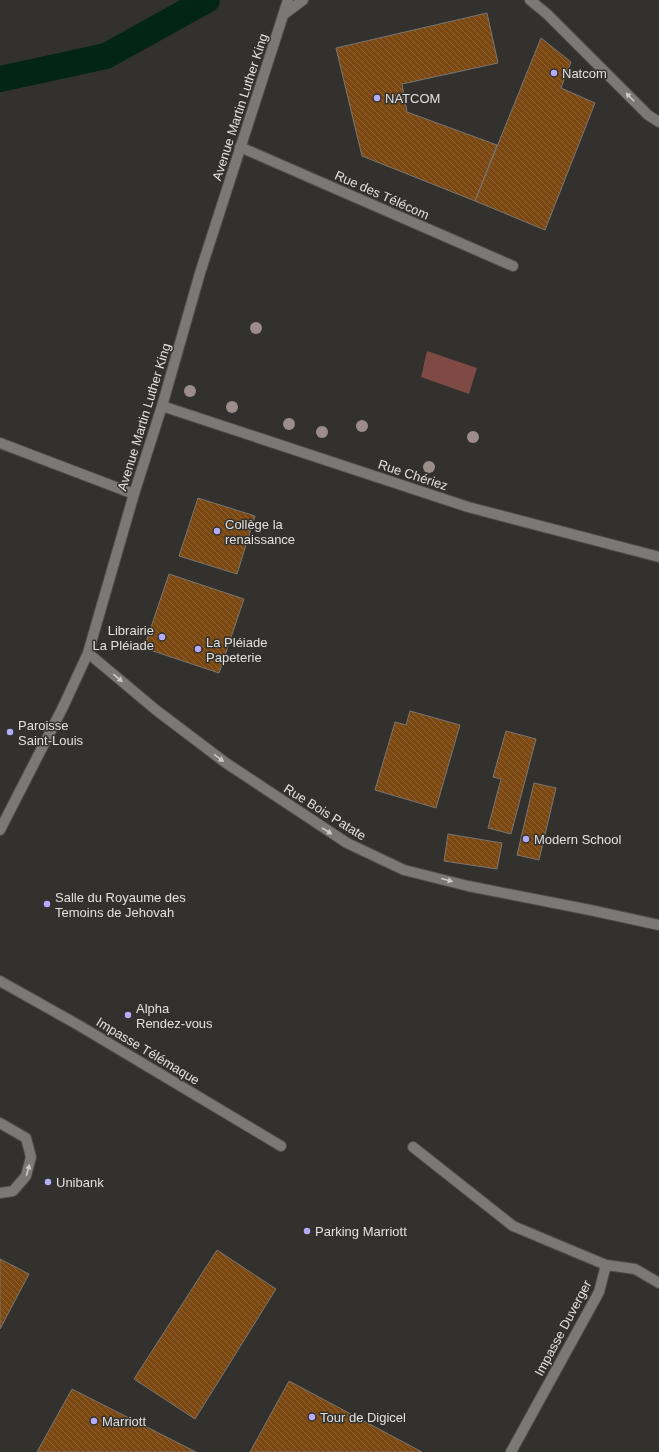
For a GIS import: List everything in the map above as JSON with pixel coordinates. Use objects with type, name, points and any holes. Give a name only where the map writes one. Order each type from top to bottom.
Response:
[{"type":"street","name":"Avenue Martin Luther King","points":[[0,830],[63,707],[88,652],[134,494],[162,406],[200,273],[288,0]]},
{"type":"street","points":[[283,15],[303,0]]},
{"type":"street","points":[[530,0],[547,14],[648,115],[659,122]]},
{"type":"street","name":"Rue des Télécom","points":[[240,147],[512,266]]},
{"type":"street","name":"Rue Chériez","points":[[162,406],[468,507],[659,557]]},
{"type":"street","points":[[0,443],[134,494]]},
{"type":"street","name":"Rue Bois Patate","points":[[88,652],[156,710],[226,763],[347,843],[404,870],[468,886],[659,925]]},
{"type":"street","name":"Impasse Télémaque","points":[[0,981],[80,1026],[281,1146]]},
{"type":"street","points":[[0,1123],[26,1138],[31,1157],[26,1176],[13,1191],[0,1193]]},
{"type":"street","points":[[413,1147],[513,1226],[606,1265],[635,1269],[659,1283]]},
{"type":"street","name":"Impasse Duverger","points":[[511,1452],[599,1292],[606,1265]]},
{"type":"shaded area","points":[[427,351],[477,368],[469,394],[421,377]]},
{"type":"building","name":"NATCOM","points":[[487,13],[498,63],[402,84],[407,112],[497,145],[475,201],[362,156],[336,48]]},
{"type":"building","points":[[541,38],[571,62],[561,88],[595,103],[545,230],[475,201]]},
{"type":"building","points":[[198,498],[255,516],[237,574],[179,556]]},
{"type":"building","points":[[169,574],[244,599],[219,673],[144,648]]},
{"type":"building","points":[[410,711],[460,725],[436,808],[375,790],[395,722],[406,725]]},
{"type":"building","points":[[506,731],[536,739],[511,834],[488,828],[501,779],[493,777]]},
{"type":"building","points":[[534,783],[556,788],[539,860],[517,855]]},
{"type":"building","points":[[448,834],[502,843],[497,869],[444,861]]},
{"type":"building","points":[[217,1250],[276,1289],[195,1419],[134,1379]]},
{"type":"building","points":[[0,1259],[29,1274],[0,1329]]},
{"type":"building","name":"Tour de Digicel","points":[[289,1381],[422,1452],[250,1452]]},
{"type":"building","name":"Marriott","points":[[72,1389],[196,1452],[37,1452]]},
{"type":"waterway","points":[[0,79],[106,56],[207,0]]},
{"type":"place","name":"Natcom","points":[[554,73]]},
{"type":"place","name":"NATCOM","points":[[377,98]]},
{"type":"place","name":"Collège la renaissance","points":[[217,531]]},
{"type":"place","name":"Librairie La Pléiade","points":[[162,637]]},
{"type":"place","name":"La Pléiade Papeterie","points":[[198,649]]},
{"type":"place","name":"Paroisse Saint-Louis","points":[[10,732]]},
{"type":"place","name":"Modern School","points":[[526,839]]},
{"type":"place","name":"Salle du Royaume des Temoins de Jehovah","points":[[47,904]]},
{"type":"place","name":"Alpha Rendez-vous","points":[[128,1015]]},
{"type":"place","name":"Unibank","points":[[48,1182]]},
{"type":"place","name":"Parking Marriott","points":[[307,1231]]},
{"type":"place","name":"Tour de Digicel","points":[[312,1417]]},
{"type":"place","name":"Marriott","points":[[94,1421]]}]
